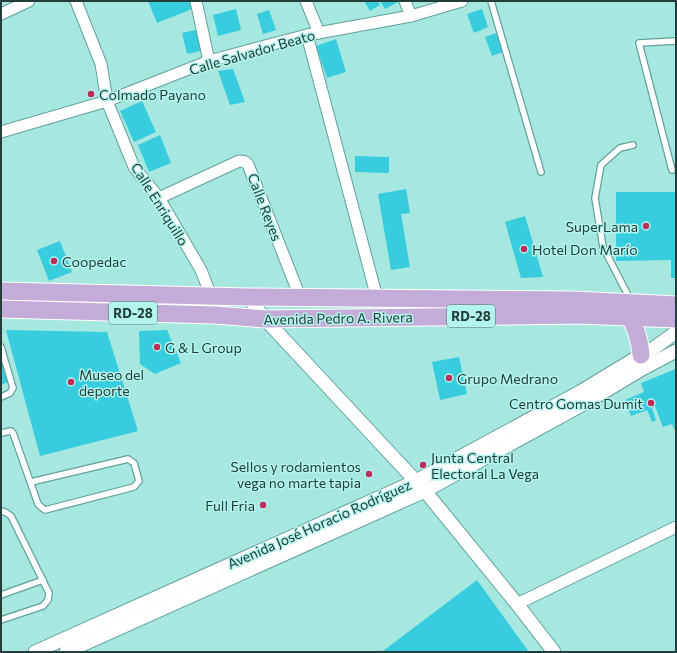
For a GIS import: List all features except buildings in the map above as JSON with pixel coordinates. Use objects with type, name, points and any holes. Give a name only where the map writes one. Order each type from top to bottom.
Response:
[{"type":"main road","name":"Avenida Pedro A. Rivera","points":[[1,291],[248,297],[573,300],[676,319]]},
{"type":"main road","name":"Avenida Pedro A. Rivera","points":[[1,309],[215,315],[265,319],[580,315],[676,305]]},
{"type":"main road","points":[[631,310],[641,344],[641,355]]},
{"type":"street","points":[[1,14],[29,1]]},
{"type":"street","name":"Calle Enriquillo","points":[[76,1],[101,64],[107,101],[134,167],[158,198],[201,270],[211,296],[215,315]]},
{"type":"street","points":[[196,1],[209,61]]},
{"type":"street","points":[[306,1],[319,33]]},
{"type":"street","points":[[405,1],[411,16]]},
{"type":"street","name":"Calle Salvador Beato","points":[[1,132],[107,101],[209,61],[306,35],[411,16],[462,1]]},
{"type":"street","points":[[306,35],[377,298]]},
{"type":"street","name":"Calle Reyes","points":[[158,198],[239,160],[244,160],[249,167],[300,297]]},
{"type":"street","points":[[248,297],[265,319],[425,491],[554,652]]},
{"type":"street","name":"Avenida José Horacio Rodríguez","points":[[35,652],[416,481],[580,392],[654,348],[676,331]]},
{"type":"street","name":"Avenida José Horacio Rodríguez","points":[[66,652],[425,491],[580,406],[642,369],[676,352]]},
{"type":"street","points":[[517,604],[676,527]]},
{"type":"lane","points":[[491,1],[541,172]]},
{"type":"lane","points":[[672,170],[639,43],[676,41]]},
{"type":"lane","points":[[631,310],[602,247],[595,198],[601,165],[620,148],[633,146]]},
{"type":"lane","points":[[1,347],[13,388],[10,393],[1,397]]},
{"type":"lane","points":[[1,433],[11,431],[13,433],[38,504],[45,510],[134,486],[139,481],[134,463],[128,459],[31,482]]},
{"type":"lane","points":[[1,511],[11,516],[49,593],[48,600],[43,606],[1,620]]},
{"type":"lane","points":[[1,595],[43,580]]},
{"type":"place","name":"Colmado Payano","points":[[91,94]]},
{"type":"place","name":"SuperLama","points":[[646,226]]},
{"type":"place","name":"Hotel Don Marío","points":[[524,249]]},
{"type":"place","name":"Coopedac","points":[[54,261]]},
{"type":"place","name":"G & L Group","points":[[157,347]]},
{"type":"place","name":"Grupo Medrano","points":[[449,378]]},
{"type":"place","name":"Museo del deporte","points":[[71,382]]},
{"type":"place","name":"Centro Gomas Dumit","points":[[651,403]]},
{"type":"place","name":"Junta Central Electoral La Vega","points":[[423,465]]},
{"type":"place","name":"Sellos y rodamientos vega no marte tapia","points":[[369,474]]},
{"type":"place","name":"Full Fria","points":[[263,505]]}]
